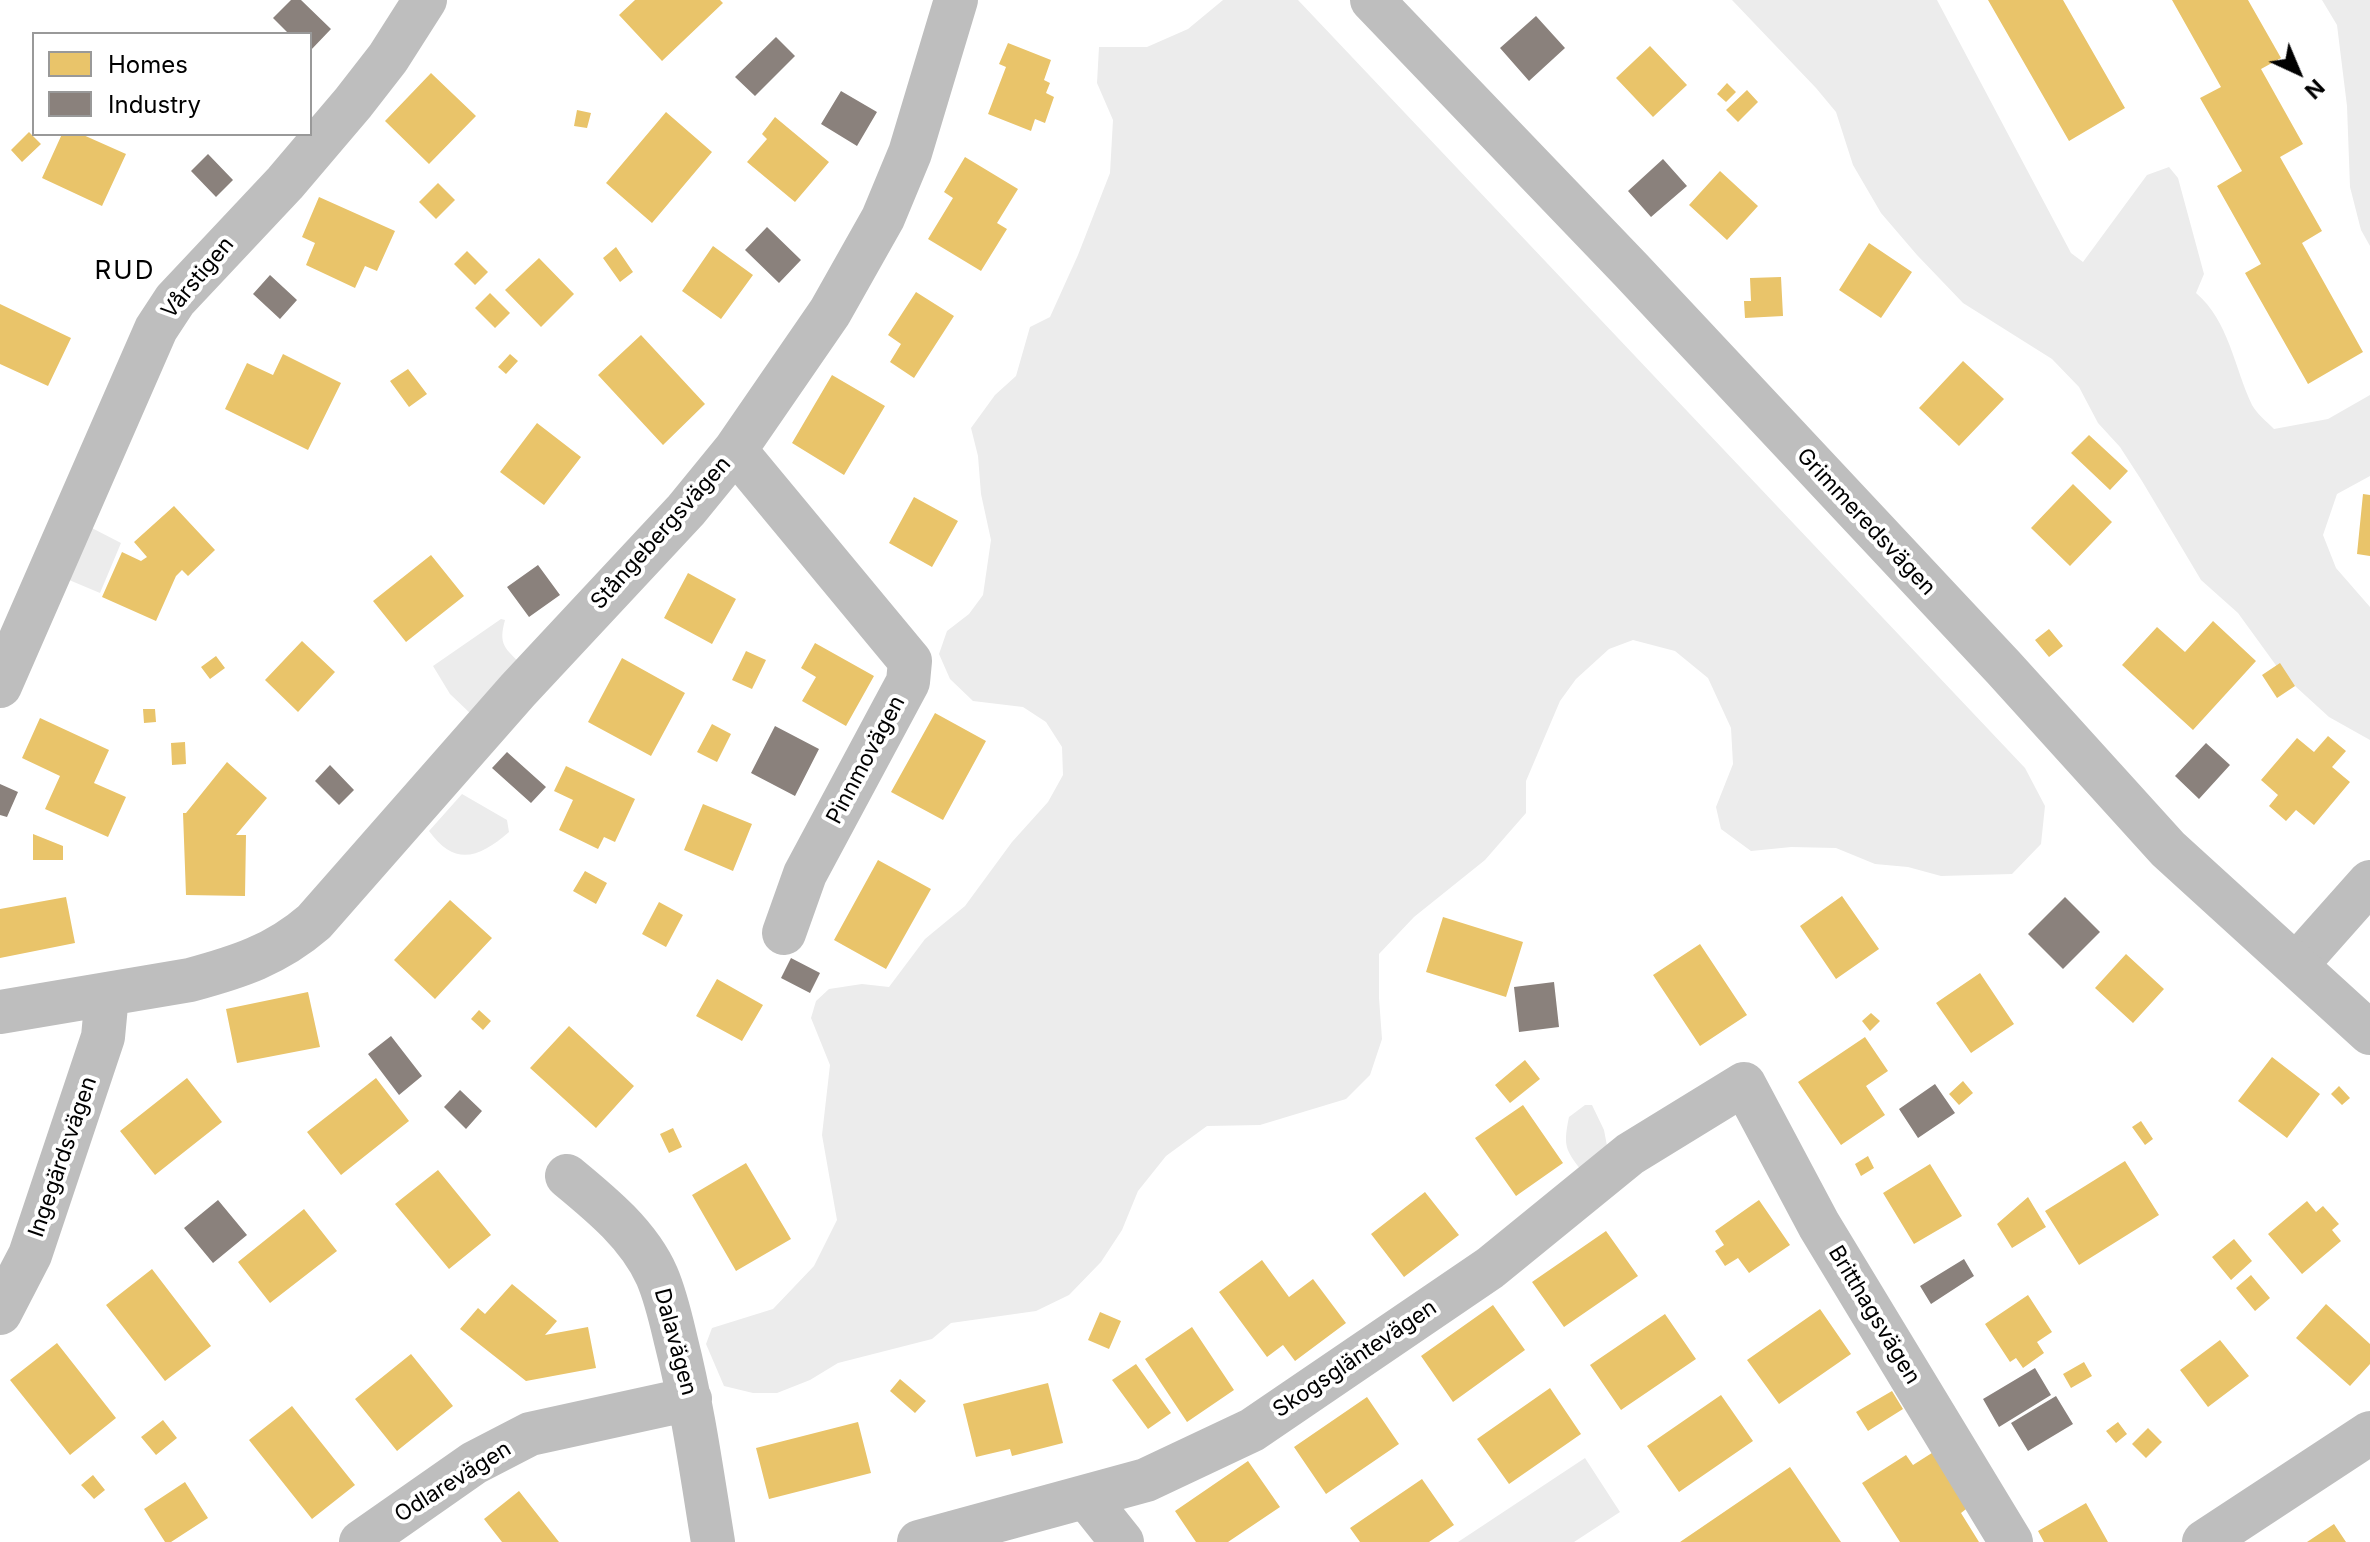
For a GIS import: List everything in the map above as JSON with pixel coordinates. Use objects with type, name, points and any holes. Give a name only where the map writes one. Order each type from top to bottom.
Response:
[{"type":"street","name":"Vårstigen","points":[[0,686],[156,329],[175,300],[285,183],[353,103],[388,58],[425,0]]},
{"type":"street","name":"Stångebergsvägen","points":[[107,995],[190,980],[232,968],[276,951],[314,922],[518,690],[686,510],[735,450],[827,317],[883,218],[910,153],[956,0]]},
{"type":"street","name":"Grimmeredsvägen","points":[[1372,0],[1631,270],[2003,667],[2168,849],[2370,1033]]},
{"type":"street","name":"Pinnmovägen","points":[[735,450],[910,661],[908,682],[805,874],[784,933]]},
{"type":"street","points":[[2297,964],[2370,882]]},
{"type":"street","points":[[0,1012],[107,995]]},
{"type":"street","name":"Ingegärdsvägen","points":[[0,1313],[30,1255],[103,1037],[107,995]]},
{"type":"street","name":"Skogsgläntevägen","points":[[919,1542],[1146,1480],[1252,1430],[1490,1268],[1630,1154],[1744,1084]]},
{"type":"street","name":"Britthagsvägen","points":[[1744,1084],[1819,1225],[2011,1542]]},
{"type":"street","name":"Dalavägen","points":[[567,1176],[610,1212],[657,1275],[690,1399],[713,1542]]},
{"type":"street","name":"Odlarevägen","points":[[361,1542],[474,1463],[530,1434],[690,1399]]},
{"type":"street","points":[[2204,1542],[2370,1433]]},
{"type":"street","points":[[1087,1498],[1122,1542]]},
{"type":"shaded area","points":[[1223,0],[1298,0],[2025,768],[2045,806],[2041,844],[2012,874],[1941,876],[1908,867],[1875,864],[1836,848],[1791,847],[1751,851],[1721,829],[1716,807],[1733,764],[1731,728],[1708,678],[1675,651],[1633,640],[1609,649],[1576,679],[1560,701],[1526,781],[1526,813],[1485,860],[1414,917],[1379,954],[1382,1039],[1370,1075],[1346,1099],[1260,1125],[1207,1126],[1166,1156],[1138,1191],[1122,1230],[1101,1262],[1069,1295],[1036,1311],[951,1323],[932,1339],[838,1363],[810,1380],[777,1393],[753,1393],[724,1386],[706,1344],[712,1328],[773,1309],[814,1266],[837,1220],[822,1135],[830,1065],[811,1018],[816,1001],[829,989],[862,984],[889,987],[925,939],[965,906],[1012,842],[1048,802],[1063,775],[1062,747],[1046,722],[1023,707],[973,701],[950,679],[939,654],[947,631],[969,614],[983,595],[991,540],[971,428],[995,395],[1016,376],[1030,327],[1050,317],[1110,173],[1113,120],[1097,83],[1099,47],[1147,47],[1188,29]]},
{"type":"shaded area","points":[[1732,0],[1937,0],[2071,253],[2083,262],[2147,175],[2169,167],[2178,178],[2204,274],[2196,293],[2216,317],[2259,415],[2274,429],[2328,419],[2370,395],[2370,476],[2337,494],[2323,535],[2336,568],[2370,607],[2370,740],[2329,717],[2283,675],[2238,613],[2201,580],[2120,447],[2098,423],[2079,387],[2052,359],[1963,303],[1917,255],[1881,213],[1853,165],[1836,112]]},
{"type":"shaded area","points":[[2322,0],[2370,0],[2370,246],[2361,230],[2350,187],[2347,106],[2337,25]]},
{"type":"shaded area","points":[[86,525],[121,543],[100,593],[62,577]]},
{"type":"shaded area","points":[[501,619],[505,620],[502,635],[504,646],[522,665],[472,715],[450,694],[433,666]]},
{"type":"shaded area","points":[[462,794],[507,820],[509,832],[488,848],[468,855],[448,850],[429,831]]},
{"type":"shaded area","points":[[1585,1105],[1592,1105],[1604,1130],[1608,1151],[1585,1176],[1570,1155],[1566,1136],[1569,1117]]},
{"type":"shaded area","points":[[1585,1458],[1620,1512],[1574,1542],[1458,1542]]},
{"type":"building: Homes","points":[[635,0],[720,0],[723,3],[662,61],[619,15]]},
{"type":"building: Homes","points":[[1988,0],[2063,0],[2125,108],[2069,141]]},
{"type":"building: Homes","points":[[2172,0],[2248,0],[2281,58],[2261,69],[2303,144],[2280,157],[2322,231],[2302,243],[2363,352],[2308,384],[2245,273],[2261,264],[2217,186],[2242,171],[2200,98],[2221,87]]},
{"type":"building: Homes","points":[[1008,43],[1051,60],[1044,80],[1050,83],[1046,93],[1054,97],[1045,123],[1035,119],[1031,131],[988,114],[1006,67],[999,64]]},
{"type":"building: Homes","points":[[1650,46],[1687,85],[1653,117],[1616,78]]},
{"type":"building: Homes","points":[[431,73],[476,116],[429,164],[385,121]]},
{"type":"building: Homes","points":[[1727,83],[1736,92],[1726,102],[1717,94]]},
{"type":"building: Homes","points":[[1747,90],[1758,102],[1738,122],[1726,110]]},
{"type":"building: Homes","points":[[577,110],[591,113],[587,128],[574,126]]},
{"type":"building: Homes","points":[[666,112],[712,152],[652,223],[606,183]]},
{"type":"building: Homes","points":[[775,117],[829,162],[795,202],[747,162],[767,139],[762,134]]},
{"type":"building: Homes","points":[[29,132],[41,144],[22,162],[11,150]]},
{"type":"building: Homes","points":[[61,136],[86,136],[126,154],[102,206],[42,178]]},
{"type":"building: Homes","points":[[965,157],[1018,189],[997,223],[1007,229],[981,271],[928,239],[953,198],[944,192]]},
{"type":"building: Homes","points":[[1720,171],[1758,206],[1727,240],[1689,205]]},
{"type":"building: Homes","points":[[438,183],[455,200],[436,219],[419,202]]},
{"type":"building: Homes","points":[[319,197],[395,231],[377,271],[365,266],[355,288],[306,265],[315,243],[302,237]]},
{"type":"building: Homes","points":[[1869,243],[1912,272],[1881,318],[1839,290]]},
{"type":"building: Homes","points":[[713,246],[753,275],[721,319],[682,291]]},
{"type":"building: Homes","points":[[616,247],[633,272],[620,282],[603,258]]},
{"type":"building: Homes","points":[[467,251],[488,272],[475,285],[454,264]]},
{"type":"building: Homes","points":[[539,258],[574,294],[541,327],[505,290]]},
{"type":"building: Homes","points":[[1781,277],[1783,316],[1745,318],[1744,301],[1751,301],[1750,278]]},
{"type":"building: Homes","points":[[916,292],[954,316],[914,378],[890,362],[901,344],[888,335]]},
{"type":"building: Homes","points":[[490,293],[510,313],[495,328],[475,308]]},
{"type":"building: Homes","points":[[0,304],[71,338],[48,386],[0,364]]},
{"type":"building: Homes","points":[[641,335],[705,404],[663,445],[598,375]]},
{"type":"building: Homes","points":[[283,354],[341,383],[308,450],[225,409],[247,363],[273,375]]},
{"type":"building: Homes","points":[[510,354],[518,361],[506,374],[498,367]]},
{"type":"building: Homes","points":[[1963,361],[2004,399],[1959,446],[1919,408]]},
{"type":"building: Homes","points":[[408,369],[427,394],[409,407],[390,381]]},
{"type":"building: Homes","points":[[832,375],[885,406],[844,475],[792,443]]},
{"type":"building: Homes","points":[[537,423],[581,457],[544,505],[500,472]]},
{"type":"building: Homes","points":[[2089,435],[2128,471],[2110,490],[2071,453]]},
{"type":"building: Homes","points":[[2073,484],[2112,522],[2070,566],[2031,528]]},
{"type":"building: Homes","points":[[2363,494],[2370,495],[2370,556],[2357,554]]},
{"type":"building: Homes","points":[[914,497],[958,521],[932,567],[889,543]]},
{"type":"building: Homes","points":[[174,506],[215,550],[188,576],[182,570],[176,576],[156,621],[102,597],[122,552],[141,561],[147,557],[134,542]]},
{"type":"building: Homes","points":[[431,555],[464,596],[406,642],[373,601]]},
{"type":"building: Homes","points":[[688,573],[736,599],[712,644],[664,618]]},
{"type":"building: Homes","points":[[2213,621],[2256,661],[2193,730],[2122,665],[2157,627],[2185,652]]},
{"type":"building: Homes","points":[[2049,629],[2063,646],[2049,657],[2035,640]]},
{"type":"building: Homes","points":[[302,641],[335,672],[298,712],[265,680]]},
{"type":"building: Homes","points":[[815,643],[874,676],[846,726],[802,701],[816,677],[801,668]]},
{"type":"building: Homes","points":[[746,651],[766,660],[752,689],[732,680]]},
{"type":"building: Homes","points":[[216,656],[225,668],[210,679],[201,667]]},
{"type":"building: Homes","points":[[622,658],[685,693],[651,756],[588,722]]},
{"type":"building: Homes","points":[[2280,663],[2295,686],[2277,698],[2262,675]]},
{"type":"building: Homes","points":[[143,709],[155,709],[156,722],[144,723]]},
{"type":"building: Homes","points":[[935,713],[986,741],[943,820],[891,792]]},
{"type":"building: Homes","points":[[40,718],[109,750],[94,783],[126,797],[108,837],[45,809],[60,776],[22,758]]},
{"type":"building: Homes","points":[[712,724],[731,734],[717,762],[697,752]]},
{"type":"building: Homes","points":[[2328,736],[2346,751],[2332,767],[2350,782],[2314,825],[2296,810],[2286,821],[2269,806],[2278,795],[2261,780],[2297,738],[2314,752]]},
{"type":"building: Homes","points":[[185,742],[186,764],[172,765],[171,743]]},
{"type":"building: Homes","points":[[227,762],[267,798],[236,835],[246,835],[245,896],[186,895],[183,813]]},
{"type":"building: Homes","points":[[566,766],[635,799],[615,842],[604,837],[598,849],[559,830],[573,800],[554,791]]},
{"type":"building: Homes","points":[[703,804],[752,824],[733,871],[684,850]]},
{"type":"building: Homes","points":[[33,834],[63,846],[63,860],[33,860]]},
{"type":"building: Homes","points":[[878,860],[931,889],[886,969],[834,940]]},
{"type":"building: Homes","points":[[585,871],[607,883],[596,904],[573,891]]},
{"type":"building: Homes","points":[[1842,896],[1879,949],[1836,979],[1800,926]]},
{"type":"building: Homes","points":[[66,897],[75,943],[0,958],[0,909]]},
{"type":"building: Homes","points":[[450,900],[492,938],[435,999],[394,960]]},
{"type":"building: Homes","points":[[659,902],[683,915],[666,947],[642,934]]},
{"type":"building: Homes","points":[[1443,917],[1523,942],[1506,997],[1426,972]]},
{"type":"building: Homes","points":[[1700,944],[1747,1015],[1700,1046],[1653,975]]},
{"type":"building: Homes","points":[[2126,954],[2164,989],[2133,1023],[2095,988]]},
{"type":"building: Homes","points":[[1980,973],[2014,1024],[1971,1053],[1936,1003]]},
{"type":"building: Homes","points":[[717,979],[763,1005],[742,1041],[696,1016]]},
{"type":"building: Homes","points":[[308,992],[320,1047],[237,1063],[226,1009]]},
{"type":"building: Homes","points":[[479,1010],[491,1021],[483,1030],[471,1019]]},
{"type":"building: Homes","points":[[1871,1013],[1880,1021],[1870,1031],[1862,1021]]},
{"type":"building: Homes","points":[[569,1026],[634,1086],[596,1128],[530,1068]]},
{"type":"building: Homes","points":[[1865,1037],[1888,1071],[1866,1086],[1885,1115],[1841,1145],[1798,1082]]},
{"type":"building: Homes","points":[[2272,1057],[2320,1094],[2287,1138],[2238,1101]]},
{"type":"building: Homes","points":[[1525,1060],[1540,1079],[1510,1103],[1495,1085]]},
{"type":"building: Homes","points":[[187,1078],[222,1122],[155,1175],[120,1131]]},
{"type":"building: Homes","points":[[376,1078],[409,1121],[341,1175],[307,1132]]},
{"type":"building: Homes","points":[[1963,1081],[1973,1093],[1959,1105],[1949,1094]]},
{"type":"building: Homes","points":[[2339,1086],[2350,1098],[2342,1105],[2331,1094]]},
{"type":"building: Homes","points":[[1523,1105],[1563,1163],[1516,1196],[1475,1138]]},
{"type":"building: Homes","points":[[2141,1121],[2153,1139],[2145,1145],[2132,1127]]},
{"type":"building: Homes","points":[[673,1128],[682,1147],[669,1153],[660,1134]]},
{"type":"building: Homes","points":[[1868,1156],[1874,1168],[1861,1176],[1855,1164]]},
{"type":"building: Homes","points":[[2125,1161],[2159,1215],[2079,1265],[2045,1211]]},
{"type":"building: Homes","points":[[746,1163],[791,1239],[736,1271],[692,1195]]},
{"type":"building: Homes","points":[[1930,1164],[1962,1216],[1914,1244],[1883,1193]]},
{"type":"building: Homes","points":[[438,1170],[491,1235],[449,1269],[395,1204]]},
{"type":"building: Homes","points":[[1425,1192],[1459,1235],[1404,1277],[1371,1234]]},
{"type":"building: Homes","points":[[2028,1197],[2046,1227],[2012,1248],[1997,1224]]},
{"type":"building: Homes","points":[[1759,1200],[1790,1245],[1749,1273],[1738,1258],[1725,1266],[1715,1251],[1724,1245],[1715,1231]]},
{"type":"building: Homes","points":[[2307,1201],[2316,1212],[2323,1206],[2339,1224],[2332,1230],[2341,1241],[2302,1274],[2268,1234]]},
{"type":"building: Homes","points":[[304,1209],[337,1251],[270,1303],[238,1262]]},
{"type":"building: Homes","points":[[1606,1231],[1638,1276],[1564,1327],[1532,1282]]},
{"type":"building: Homes","points":[[2234,1239],[2252,1261],[2231,1280],[2212,1257]]},
{"type":"building: Homes","points":[[1262,1260],[1289,1297],[1313,1279],[1346,1323],[1295,1361],[1283,1345],[1267,1357],[1219,1292]]},
{"type":"building: Homes","points":[[152,1269],[211,1346],[165,1381],[106,1305]]},
{"type":"building: Homes","points":[[2251,1275],[2270,1298],[2255,1311],[2236,1288]]},
{"type":"building: Homes","points":[[512,1284],[557,1321],[545,1335],[588,1327],[596,1368],[526,1381],[460,1329],[478,1308],[485,1314]]},
{"type":"building: Homes","points":[[2028,1295],[2052,1332],[2037,1342],[2044,1353],[2023,1368],[2016,1358],[2010,1362],[1985,1324]]},
{"type":"building: Homes","points":[[2326,1304],[2370,1344],[2370,1364],[2350,1386],[2296,1338]]},
{"type":"building: Homes","points":[[1493,1305],[1525,1350],[1453,1402],[1421,1356]]},
{"type":"building: Homes","points":[[1820,1309],[1851,1354],[1779,1404],[1747,1360]]},
{"type":"building: Homes","points":[[1100,1312],[1121,1321],[1109,1349],[1088,1340]]},
{"type":"building: Homes","points":[[1665,1314],[1696,1359],[1621,1410],[1590,1365]]},
{"type":"building: Homes","points":[[1192,1327],[1234,1390],[1187,1422],[1145,1359]]},
{"type":"building: Homes","points":[[2220,1340],[2249,1376],[2208,1407],[2180,1370]]},
{"type":"building: Homes","points":[[57,1343],[116,1418],[70,1455],[10,1380]]},
{"type":"building: Homes","points":[[411,1354],[453,1406],[397,1451],[355,1399]]},
{"type":"building: Homes","points":[[2084,1362],[2092,1376],[2071,1388],[2063,1374]]},
{"type":"building: Homes","points":[[1136,1364],[1171,1413],[1148,1429],[1112,1380]]},
{"type":"building: Homes","points":[[900,1379],[926,1401],[915,1413],[890,1391]]},
{"type":"building: Homes","points":[[1048,1383],[1063,1443],[1012,1456],[1010,1449],[976,1457],[963,1404]]},
{"type":"building: Homes","points":[[1550,1388],[1581,1434],[1509,1484],[1477,1439]]},
{"type":"building: Homes","points":[[1892,1391],[1903,1409],[1868,1431],[1856,1412]]},
{"type":"building: Homes","points":[[1721,1395],[1753,1441],[1679,1492],[1647,1446]]},
{"type":"building: Homes","points":[[1367,1397],[1399,1444],[1326,1494],[1294,1447]]},
{"type":"building: Homes","points":[[292,1406],[355,1485],[312,1519],[249,1440]]},
{"type":"building: Homes","points":[[163,1420],[177,1438],[156,1455],[141,1437]]},
{"type":"building: Homes","points":[[858,1422],[871,1473],[769,1499],[756,1448]]},
{"type":"building: Homes","points":[[2118,1422],[2127,1434],[2116,1443],[2106,1431]]},
{"type":"building: Homes","points":[[2148,1428],[2162,1442],[2146,1458],[2132,1444]]},
{"type":"building: Homes","points":[[1935,1451],[1970,1506],[1961,1513],[1979,1542],[1900,1542],[1862,1483],[1906,1455],[1913,1465]]},
{"type":"building: Homes","points":[[1248,1461],[1280,1507],[1228,1542],[1196,1542],[1175,1511]]},
{"type":"building: Homes","points":[[1790,1467],[1841,1542],[1680,1542]]},
{"type":"building: Homes","points":[[93,1475],[105,1490],[94,1499],[81,1485]]},
{"type":"building: Homes","points":[[1422,1479],[1454,1525],[1429,1542],[1360,1542],[1350,1528]]},
{"type":"building: Homes","points":[[185,1482],[208,1518],[171,1542],[165,1542],[144,1509]]},
{"type":"building: Homes","points":[[519,1491],[559,1542],[502,1542],[484,1519]]},
{"type":"building: Homes","points":[[2086,1503],[2108,1542],[2044,1542],[2038,1531]]},
{"type":"building: Homes","points":[[2334,1524],[2346,1542],[2307,1542]]},
{"type":"building: Industry","points":[[291,0],[301,0],[331,29],[312,49],[312,32],[287,32],[273,18]]},
{"type":"building: Industry","points":[[1536,16],[1565,48],[1529,81],[1500,48]]},
{"type":"building: Industry","points":[[776,37],[795,56],[755,96],[735,77]]},
{"type":"building: Industry","points":[[841,91],[877,112],[857,146],[821,124]]},
{"type":"building: Industry","points":[[208,154],[233,180],[216,197],[191,171]]},
{"type":"building: Industry","points":[[1663,159],[1687,186],[1651,217],[1628,191]]},
{"type":"building: Industry","points":[[767,227],[801,260],[779,283],[745,250]]},
{"type":"building: Industry","points":[[270,275],[297,300],[280,319],[253,294]]},
{"type":"building: Industry","points":[[538,565],[560,595],[529,617],[507,587]]},
{"type":"building: Industry","points":[[775,726],[819,749],[795,796],[751,773]]},
{"type":"building: Industry","points":[[2206,743],[2230,765],[2199,799],[2175,776]]},
{"type":"building: Industry","points":[[507,752],[546,787],[531,803],[492,768]]},
{"type":"building: Industry","points":[[330,765],[354,790],[339,805],[315,781]]},
{"type":"building: Industry","points":[[0,784],[18,792],[7,817],[0,815]]},
{"type":"building: Industry","points":[[2065,897],[2100,932],[2063,969],[2028,934]]},
{"type":"building: Industry","points":[[791,958],[820,973],[810,993],[781,978]]},
{"type":"building: Industry","points":[[1554,982],[1559,1027],[1519,1032],[1514,987]]},
{"type":"building: Industry","points":[[391,1036],[422,1076],[399,1095],[368,1054]]},
{"type":"building: Industry","points":[[1935,1084],[1955,1113],[1918,1138],[1899,1109]]},
{"type":"building: Industry","points":[[460,1090],[482,1111],[466,1129],[444,1107]]},
{"type":"building: Industry","points":[[218,1200],[247,1235],[213,1263],[184,1228]]},
{"type":"building: Industry","points":[[1964,1259],[1974,1276],[1931,1304],[1920,1286]]},
{"type":"building: Industry","points":[[2035,1368],[2051,1395],[1999,1427],[1983,1399]]},
{"type":"building: Industry","points":[[2056,1396],[2073,1424],[2028,1451],[2011,1423]]},
{"type":"district","name":"RUD","points":[[125,271]]}]
